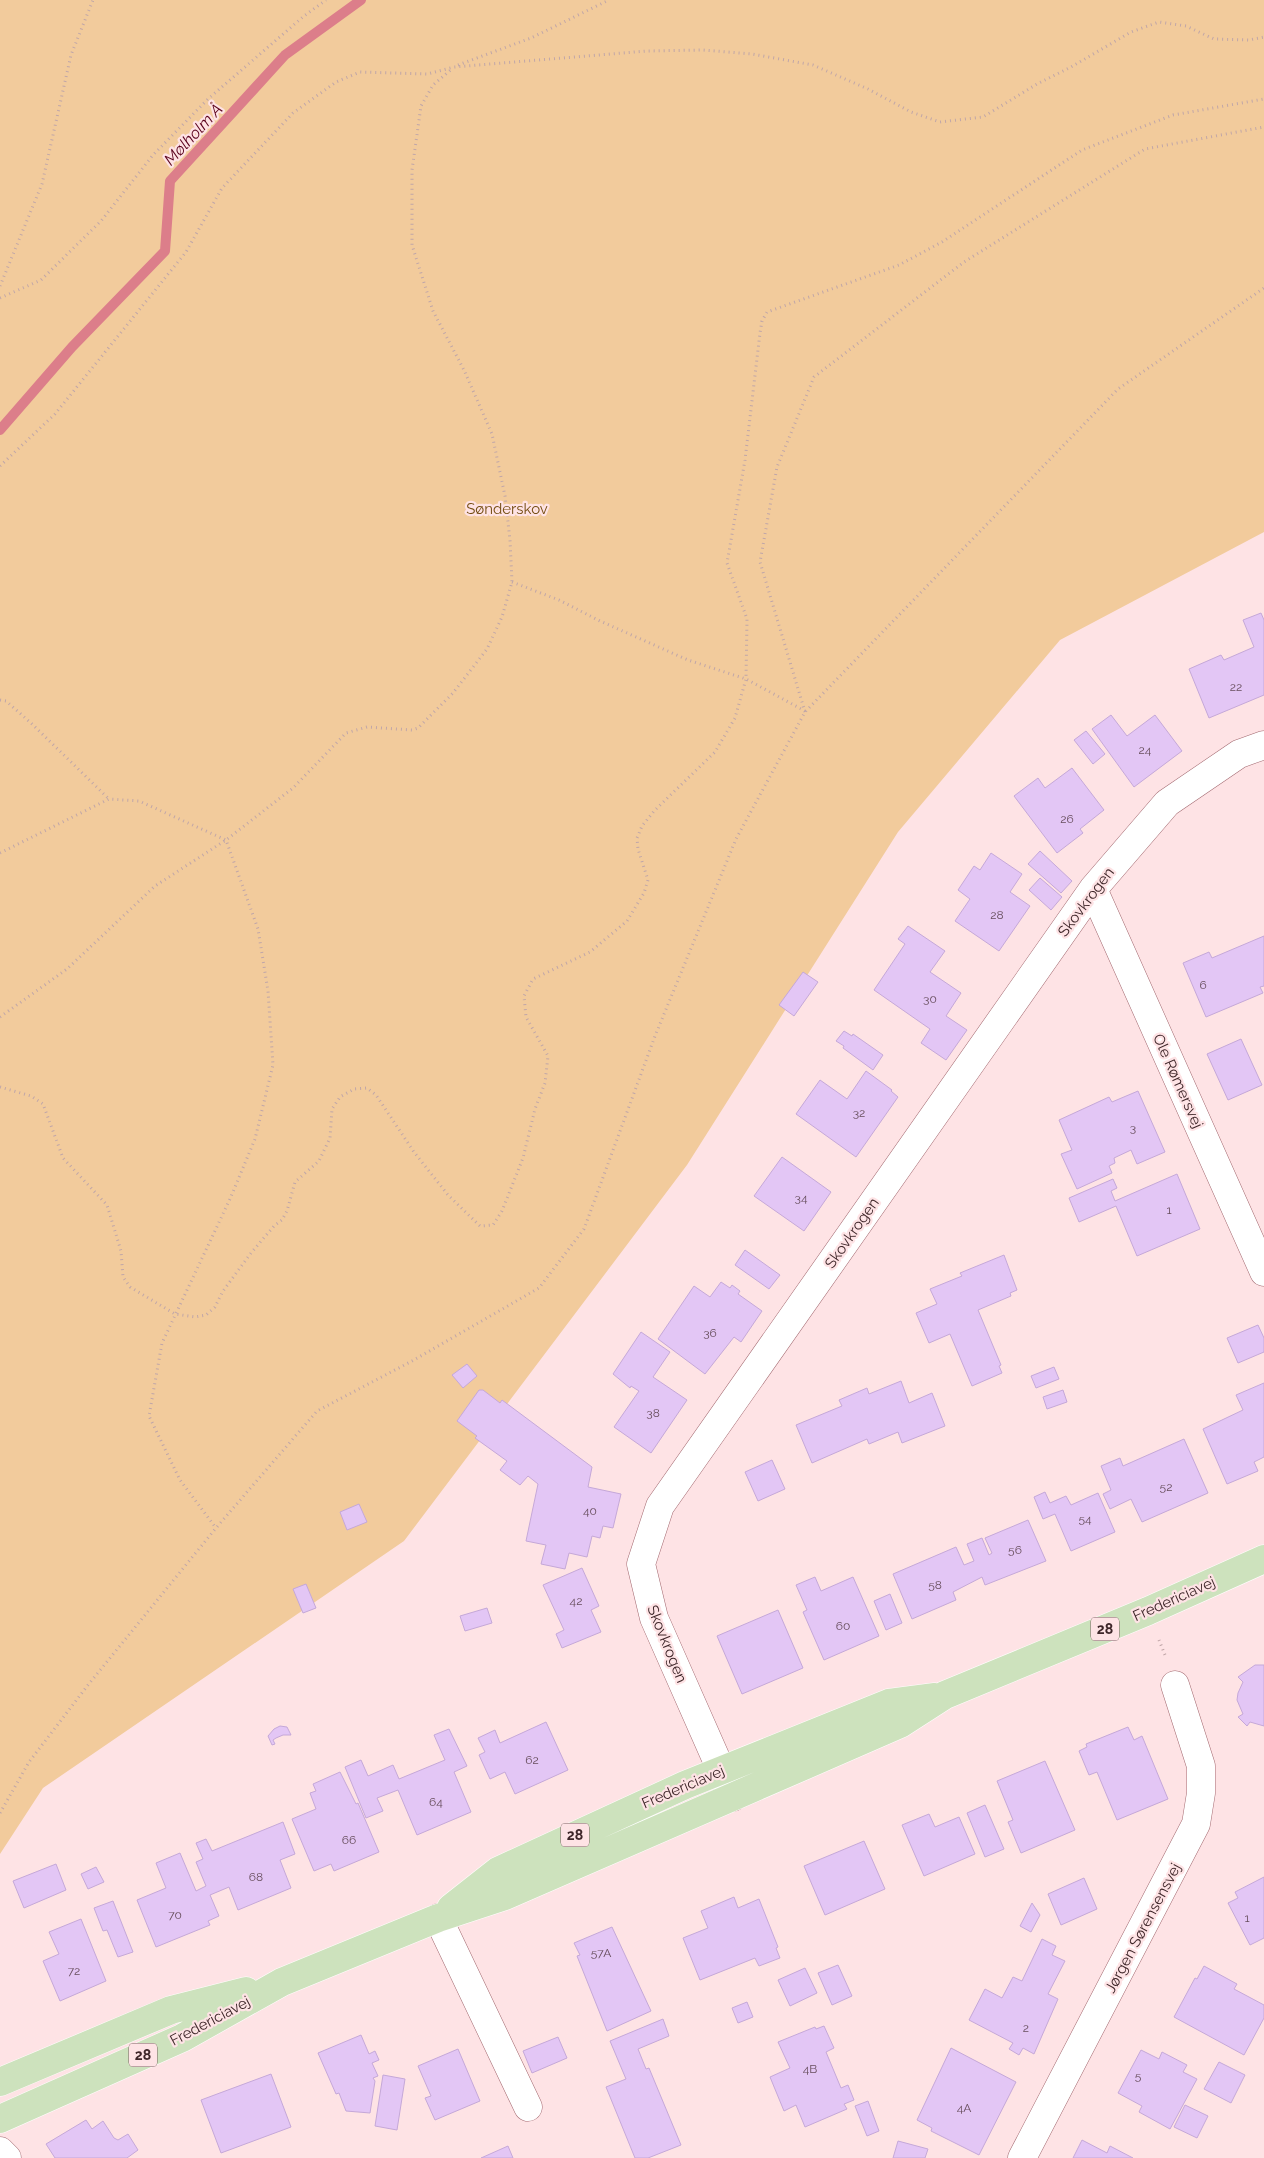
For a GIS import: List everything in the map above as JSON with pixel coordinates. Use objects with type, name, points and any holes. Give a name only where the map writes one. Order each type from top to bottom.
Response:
[{"type":"main road","name":"Fredericiavej","points":[[0,2120],[182,2038],[282,1982],[438,1918],[505,1896],[900,1724],[945,1695],[1148,1611],[1264,1559]]},
{"type":"main road","name":"Fredericiavej","points":[[438,1918],[498,1871],[685,1785],[889,1703],[945,1695]]},
{"type":"main road","name":"Fredericiavej","points":[[0,2082],[171,2010],[282,1982]]},
{"type":"street","name":"Skovkrogen","points":[[733,1797],[654,1618],[641,1564],[660,1506],[1093,889],[1167,803],[1239,754],[1264,745]]},
{"type":"street","name":"Ole Rømersvej","points":[[1093,889],[1264,1272]]},
{"type":"street","name":"Jørgen Sørensensvej","points":[[1022,2158],[1196,1824],[1202,1793],[1201,1766],[1176,1685]]},
{"type":"street","points":[[438,1918],[528,2107]]},
{"type":"street","points":[[0,2151],[6,2158]]},
{"type":"path","points":[[0,286],[42,184],[71,55],[93,0]]},
{"type":"path","points":[[0,298],[42,280],[101,221],[153,155],[208,99],[297,22],[326,0]]},
{"type":"path","points":[[0,466],[55,414],[186,252],[222,188],[293,114],[336,82],[360,72],[427,74],[454,67],[531,38],[609,0]]},
{"type":"path","points":[[0,1017],[67,969],[155,886],[226,840],[293,788],[346,733],[367,727],[412,730],[422,724],[454,692],[487,648],[502,617],[512,582],[510,540],[505,496],[492,434],[464,370],[433,311],[412,245],[412,170],[421,106],[434,85],[454,67],[647,52],[703,50],[752,54],[814,65],[868,89],[910,112],[940,122],[984,117],[1037,84],[1072,67],[1131,32],[1159,22],[1186,26],[1214,39],[1249,40],[1264,37]]},
{"type":"path","points":[[0,1087],[31,1096],[43,1104],[63,1158],[107,1205],[122,1251],[123,1277],[130,1287],[175,1314],[195,1317],[206,1315],[215,1307],[222,1291],[251,1253],[274,1226],[282,1220],[287,1211],[295,1182],[319,1161],[330,1138],[332,1109],[340,1097],[354,1089],[367,1088],[376,1095],[414,1152],[448,1195],[480,1226],[493,1225],[502,1211],[523,1158],[535,1109],[545,1083],[548,1056],[526,1017],[524,996],[533,979],[590,952],[627,921],[644,893],[648,880],[638,849],[637,838],[642,826],[655,810],[715,752],[735,718],[746,679],[747,619],[727,563],[745,460],[760,332],[762,321],[768,312],[899,265],[942,242],[1082,150],[1173,115],[1264,99]]},
{"type":"path","points":[[805,712],[760,562],[777,467],[814,377],[964,262],[1145,149],[1264,127]]},
{"type":"path","points":[[0,1813],[29,1762],[88,1685],[216,1528],[318,1412],[412,1361],[539,1288],[584,1228],[655,1036],[736,839],[805,712],[1118,389],[1264,288]]},
{"type":"path","points":[[512,582],[559,600],[600,621],[688,660],[746,679],[805,712]]},
{"type":"path","points":[[0,700],[6,702],[31,723],[109,799]]},
{"type":"path","points":[[0,853],[109,799],[139,801],[226,840],[258,929],[268,991],[273,1065],[254,1140],[230,1199],[162,1343],[149,1416],[180,1480],[216,1528]]},
{"type":"green space","name":"Sønderskov","points":[[0,0],[1264,0],[1264,532],[1060,640],[898,832],[687,1165],[404,1541],[43,1788],[0,1854]]},
{"type":"building","points":[[1261,613],[1264,620],[1264,695],[1209,718],[1189,669],[1221,655],[1224,660],[1254,647],[1243,620]]},
{"type":"building","points":[[1111,715],[1127,736],[1155,715],[1182,751],[1134,787],[1092,729]]},
{"type":"building","points":[[1086,731],[1105,754],[1093,764],[1074,740]]},
{"type":"building","points":[[1072,768],[1104,810],[1080,829],[1083,833],[1057,853],[1014,796],[1038,778],[1045,788]]},
{"type":"building","points":[[1040,851],[1072,881],[1061,893],[1028,864]]},
{"type":"building","points":[[991,853],[1022,874],[1010,892],[1030,906],[999,951],[955,921],[970,899],[958,890],[974,866],[980,870]]},
{"type":"building","points":[[1040,878],[1062,897],[1051,910],[1029,890]]},
{"type":"building","points":[[908,926],[945,951],[930,972],[961,993],[946,1016],[967,1030],[946,1060],[921,1043],[930,1029],[874,990],[905,944],[898,939]]},
{"type":"building","points":[[1264,936],[1264,986],[1260,987],[1263,993],[1206,1017],[1183,963],[1209,952],[1212,958]]},
{"type":"building","points":[[803,972],[818,982],[794,1016],[779,1005]]},
{"type":"building","points":[[844,1031],[852,1036],[853,1034],[883,1055],[873,1070],[836,1041]]},
{"type":"building","points":[[1241,1039],[1262,1085],[1228,1100],[1207,1054]]},
{"type":"building","points":[[866,1071],[892,1090],[898,1097],[856,1157],[796,1114],[820,1080],[847,1099]]},
{"type":"building","points":[[1138,1091],[1165,1152],[1137,1164],[1131,1150],[1114,1158],[1115,1163],[1109,1166],[1112,1173],[1077,1189],[1061,1154],[1072,1150],[1059,1120],[1109,1097],[1112,1102]]},
{"type":"building","points":[[782,1157],[831,1192],[804,1231],[754,1196]]},
{"type":"building","points":[[1177,1174],[1200,1229],[1137,1256],[1116,1206],[1079,1222],[1069,1198],[1113,1179],[1117,1188],[1111,1191],[1115,1201]]},
{"type":"building","points":[[745,1250],[780,1275],[769,1289],[735,1265]]},
{"type":"building","points":[[1004,1255],[1017,1290],[1010,1293],[1011,1296],[978,1310],[1001,1365],[999,1366],[1002,1373],[972,1386],[950,1334],[929,1343],[916,1313],[937,1304],[930,1289],[962,1276],[960,1273]]},
{"type":"building","points":[[721,1282],[730,1288],[732,1285],[740,1291],[738,1294],[762,1311],[741,1342],[734,1337],[705,1374],[658,1339],[694,1286],[710,1297]]},
{"type":"building","points":[[1258,1325],[1264,1338],[1264,1352],[1238,1363],[1227,1338]]},
{"type":"building","points":[[641,1332],[670,1352],[653,1377],[687,1400],[651,1453],[614,1427],[639,1391],[631,1386],[630,1388],[613,1374]]},
{"type":"building","points":[[467,1364],[477,1376],[463,1388],[452,1375]]},
{"type":"building","points":[[1054,1367],[1059,1379],[1036,1388],[1031,1376]]},
{"type":"building","points":[[901,1381],[909,1403],[932,1393],[945,1426],[902,1443],[898,1432],[869,1444],[867,1439],[812,1463],[796,1425],[842,1406],[839,1400],[867,1388],[869,1394]]},
{"type":"building","points":[[1264,1383],[1264,1457],[1254,1462],[1258,1471],[1227,1484],[1203,1429],[1243,1410],[1236,1395]]},
{"type":"building","points":[[479,1390],[483,1390],[500,1403],[502,1400],[592,1467],[588,1487],[621,1494],[613,1528],[603,1526],[600,1538],[592,1536],[587,1557],[569,1553],[565,1569],[541,1564],[546,1545],[526,1541],[538,1484],[528,1476],[520,1485],[500,1470],[507,1461],[475,1438],[477,1436],[457,1421]]},
{"type":"building","points":[[1063,1390],[1067,1402],[1047,1409],[1043,1397]]},
{"type":"building","points":[[1184,1439],[1208,1493],[1142,1522],[1131,1499],[1110,1509],[1103,1494],[1111,1490],[1101,1466],[1120,1458],[1123,1466]]},
{"type":"building","points":[[772,1460],[785,1489],[758,1501],[745,1472]]},
{"type":"building","points":[[1045,1492],[1050,1503],[1066,1496],[1071,1505],[1098,1493],[1115,1532],[1071,1551],[1055,1514],[1043,1519],[1034,1497]]},
{"type":"building","points":[[359,1504],[367,1522],[347,1530],[340,1512]]},
{"type":"building","points":[[1028,1520],[1046,1561],[985,1585],[982,1577],[953,1592],[956,1600],[912,1619],[893,1574],[956,1547],[964,1565],[974,1561],[967,1544],[982,1538],[989,1555],[992,1553],[985,1538]]},
{"type":"building","points":[[582,1568],[599,1606],[591,1610],[601,1632],[562,1648],[556,1634],[564,1630],[543,1585]]},
{"type":"building","points":[[815,1577],[821,1591],[853,1577],[879,1636],[824,1660],[803,1612],[807,1610],[796,1585]]},
{"type":"building","points":[[306,1584],[316,1608],[303,1613],[293,1589]]},
{"type":"building","points":[[890,1594],[902,1623],[886,1630],[874,1601]]},
{"type":"building","points":[[487,1608],[492,1623],[465,1631],[460,1616]]},
{"type":"building","points":[[778,1610],[803,1668],[742,1694],[717,1636]]},
{"type":"building","points":[[1255,1665],[1264,1665],[1264,1726],[1250,1722],[1247,1726],[1238,1717],[1243,1714],[1237,1700],[1243,1682],[1238,1677]]},
{"type":"building","points":[[546,1722],[568,1770],[515,1794],[505,1772],[490,1779],[479,1755],[485,1752],[478,1738],[495,1730],[500,1743]]},
{"type":"building","points":[[280,1726],[287,1727],[291,1735],[283,1735],[276,1738],[273,1740],[275,1744],[272,1745],[268,1736],[274,1729]]},
{"type":"building","points":[[1128,1727],[1134,1740],[1142,1736],[1168,1799],[1117,1820],[1097,1772],[1089,1775],[1079,1751],[1087,1747],[1086,1744]]},
{"type":"building","points":[[449,1729],[467,1766],[454,1772],[471,1812],[417,1835],[398,1790],[377,1798],[383,1811],[366,1818],[345,1767],[361,1760],[368,1776],[393,1765],[399,1779],[445,1760],[434,1735]]},
{"type":"building","points":[[1045,1761],[1075,1830],[1021,1853],[1008,1822],[1013,1820],[997,1781]]},
{"type":"building","points":[[340,1772],[356,1804],[358,1803],[379,1852],[334,1871],[331,1864],[314,1871],[292,1819],[316,1809],[310,1793],[316,1791],[313,1784]]},
{"type":"building","points":[[985,1805],[1004,1849],[985,1857],[967,1813]]},
{"type":"building","points":[[929,1814],[935,1827],[959,1817],[975,1854],[924,1876],[902,1825]]},
{"type":"building","points":[[283,1822],[295,1854],[280,1860],[291,1888],[238,1910],[229,1887],[210,1895],[219,1916],[208,1921],[210,1925],[156,1947],[137,1900],[166,1888],[156,1863],[180,1853],[196,1891],[206,1886],[196,1862],[203,1859],[196,1843],[206,1839],[212,1851]]},
{"type":"building","points":[[864,1841],[885,1889],[825,1915],[804,1866]]},
{"type":"building","points":[[56,1864],[66,1890],[24,1908],[13,1881]]},
{"type":"building","points":[[96,1867],[104,1882],[88,1889],[81,1874]]},
{"type":"building","points":[[1264,1877],[1264,1938],[1250,1945],[1228,1903],[1238,1898],[1235,1892]]},
{"type":"building","points":[[1084,1878],[1097,1909],[1061,1925],[1048,1894]]},
{"type":"building","points":[[734,1897],[738,1908],[759,1899],[778,1947],[776,1948],[780,1958],[759,1966],[755,1958],[700,1980],[683,1938],[708,1928],[701,1911]]},
{"type":"building","points":[[113,1901],[133,1952],[118,1957],[107,1930],[103,1931],[94,1908]]},
{"type":"building","points":[[1032,1903],[1040,1915],[1031,1932],[1020,1926]]},
{"type":"building","points":[[81,1919],[106,1981],[60,2001],[43,1961],[59,1954],[49,1932]]},
{"type":"building","points":[[612,1927],[651,2011],[607,2031],[577,1956],[580,1955],[574,1943]]},
{"type":"building","points":[[1042,1939],[1056,1946],[1052,1955],[1065,1961],[1048,1994],[1058,1999],[1034,2054],[1023,2048],[1019,2055],[1009,2049],[1013,2043],[969,2020],[985,1989],[1002,1998],[1013,1977],[1022,1981]]},
{"type":"building","points":[[838,1965],[852,1996],[832,2005],[818,1973]]},
{"type":"building","points":[[1204,1966],[1237,1984],[1234,1989],[1264,2005],[1264,2018],[1244,2055],[1174,2017],[1195,1978],[1197,1979]]},
{"type":"building","points":[[805,1968],[817,1993],[790,2006],[778,1980]]},
{"type":"building","points":[[747,2002],[753,2017],[738,2023],[732,2008]]},
{"type":"building","points":[[663,2019],[669,2036],[638,2049],[646,2069],[649,2068],[681,2145],[648,2158],[635,2158],[606,2087],[626,2079],[610,2041]]},
{"type":"building","points":[[824,2026],[834,2048],[826,2052],[841,2088],[848,2085],[854,2100],[844,2104],[847,2109],[805,2127],[796,2105],[784,2111],[770,2077],[790,2068],[778,2042],[815,2027],[816,2029]]},
{"type":"building","points":[[361,2035],[369,2054],[375,2051],[379,2060],[372,2063],[378,2076],[373,2078],[375,2081],[370,2113],[346,2111],[339,2093],[336,2094],[318,2053]]},
{"type":"building","points":[[558,2037],[567,2058],[532,2073],[523,2051]]},
{"type":"building","points":[[951,2048],[1016,2082],[979,2155],[931,2131],[932,2128],[917,2120]]},
{"type":"building","points":[[458,2049],[480,2101],[435,2120],[425,2098],[431,2096],[418,2066]]},
{"type":"building","points":[[1141,2050],[1159,2059],[1162,2052],[1187,2065],[1183,2072],[1197,2079],[1170,2129],[1139,2112],[1142,2106],[1118,2093]]},
{"type":"building","points":[[1219,2062],[1245,2075],[1231,2103],[1204,2089]]},
{"type":"building","points":[[271,2074],[291,2127],[221,2153],[201,2100]]},
{"type":"building","points":[[383,2075],[405,2079],[397,2130],[375,2126]]},
{"type":"building","points":[[868,2101],[879,2131],[867,2136],[855,2106]]},
{"type":"building","points":[[1185,2105],[1208,2116],[1197,2138],[1174,2127]]},
{"type":"building","points":[[86,2120],[92,2129],[103,2121],[114,2138],[118,2140],[128,2134],[138,2150],[127,2158],[55,2158],[46,2144]]},
{"type":"building","points":[[1082,2140],[1107,2153],[1110,2146],[1133,2158],[1073,2158]]},
{"type":"building","points":[[898,2141],[928,2149],[925,2158],[893,2158]]},
{"type":"building","points":[[508,2146],[513,2158],[481,2158]]},
{"type":"waterway","name":"Mølholm Å","points":[[0,430],[72,347],[165,251],[170,181],[285,55],[361,0]]}]
